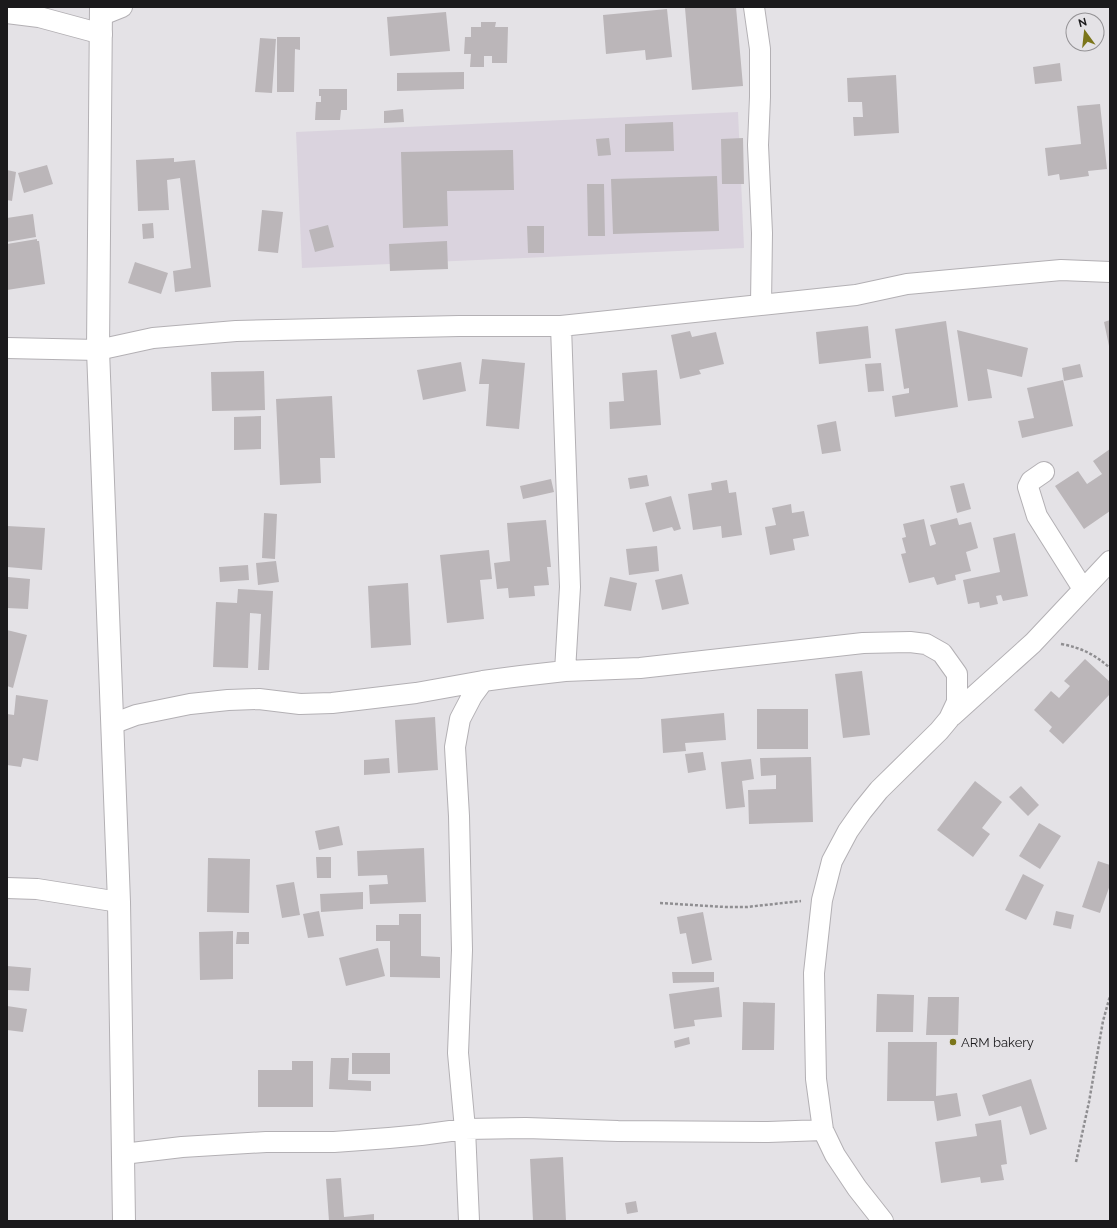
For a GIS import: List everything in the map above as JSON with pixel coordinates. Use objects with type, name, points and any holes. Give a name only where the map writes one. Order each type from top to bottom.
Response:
[{"type":"street","points":[[7,14],[39,17],[102,19],[122,7]]},
{"type":"street","points":[[754,7],[760,49],[758,145],[762,241],[761,304]]},
{"type":"street","points":[[102,19],[98,350],[119,902],[124,1221]]},
{"type":"street","points":[[7,348],[98,350],[154,338],[236,331],[459,326],[561,326],[761,304],[856,296],[907,284],[1061,270],[1110,272]]},
{"type":"street","points":[[561,326],[570,587],[565,671]]},
{"type":"street","points":[[1044,472],[1031,481],[1028,487],[1037,516],[1083,589]]},
{"type":"street","points":[[883,1221],[853,1183],[835,1154],[823,1130],[819,1106],[816,1079],[814,973],[822,900],[832,861],[848,831],[879,790],[939,731],[949,718],[1033,643],[1110,561]]},
{"type":"street","points":[[112,724],[136,715],[190,704],[228,700],[259,699],[300,704],[332,703],[416,693],[483,681],[565,671],[640,668],[863,643],[910,642],[926,644],[942,653],[957,674],[957,702],[949,718]]},
{"type":"street","points":[[469,1221],[465,1129],[458,1053],[462,950],[460,816],[455,747],[460,719],[472,696],[483,681]]},
{"type":"street","points":[[7,888],[37,889],[119,902]]},
{"type":"street","points":[[123,1154],[182,1147],[266,1142],[334,1142],[421,1136],[465,1129],[526,1128],[618,1131],[754,1132],[823,1130]]},
{"type":"path","points":[[1033,643],[1062,644],[1080,648],[1099,658],[1110,668]]},
{"type":"path","points":[[660,903],[747,907],[822,900]]},
{"type":"path","points":[[1076,1162],[1103,1021],[1110,996]]},
{"type":"shaded area","points":[[738,112],[744,248],[302,268],[296,132]]},
{"type":"building","points":[[736,7],[743,86],[692,90],[685,8]]},
{"type":"building","points":[[667,9],[672,57],[646,60],[645,50],[606,54],[603,15]]},
{"type":"building","points":[[446,12],[450,51],[390,56],[387,17]]},
{"type":"building","points":[[481,22],[496,22],[495,27],[508,27],[507,63],[492,63],[492,56],[484,56],[484,67],[470,67],[471,54],[464,54],[465,37],[471,37],[471,27],[481,27]]},
{"type":"building","points":[[277,37],[300,37],[300,50],[295,49],[294,92],[277,92]]},
{"type":"building","points":[[260,38],[276,39],[272,93],[255,92]]},
{"type":"building","points":[[1060,63],[1062,81],[1035,84],[1033,67]]},
{"type":"building","points":[[464,72],[464,89],[397,91],[397,73]]},
{"type":"building","points":[[896,75],[899,133],[854,136],[853,117],[863,117],[862,102],[848,102],[847,78]]},
{"type":"building","points":[[319,89],[347,89],[347,110],[341,110],[340,120],[315,120],[316,102],[321,102]]},
{"type":"building","points":[[1100,104],[1107,169],[1088,171],[1089,176],[1060,180],[1059,174],[1048,176],[1045,148],[1081,144],[1077,106]]},
{"type":"building","points":[[403,109],[404,122],[384,123],[384,111]]},
{"type":"building","points":[[673,122],[674,151],[625,152],[625,124]]},
{"type":"building","points":[[609,138],[611,155],[598,156],[596,139]]},
{"type":"building","points":[[743,138],[744,184],[722,184],[721,139]]},
{"type":"building","points":[[513,150],[514,190],[447,191],[448,226],[403,228],[401,152]]},
{"type":"building","points":[[174,158],[174,162],[195,160],[211,287],[175,292],[173,271],[191,268],[180,178],[167,180],[169,210],[138,211],[136,160]]},
{"type":"building","points":[[47,165],[53,184],[24,193],[18,173]]},
{"type":"building","points":[[7,170],[16,172],[12,201],[7,200]]},
{"type":"building","points":[[717,176],[719,231],[613,234],[611,179]]},
{"type":"building","points":[[587,184],[604,184],[605,236],[588,236]]},
{"type":"building","points":[[262,210],[283,212],[278,253],[258,251]]},
{"type":"building","points":[[33,214],[36,237],[7,242],[7,218]]},
{"type":"building","points":[[153,223],[154,238],[143,239],[142,224]]},
{"type":"building","points":[[328,225],[334,247],[315,252],[309,230]]},
{"type":"building","points":[[527,226],[544,226],[544,253],[528,253]]},
{"type":"building","points":[[37,239],[37,241],[39,241],[45,284],[7,290],[7,244]]},
{"type":"building","points":[[447,241],[448,269],[390,271],[389,244]]},
{"type":"building","points":[[135,262],[168,273],[161,294],[128,283]]},
{"type":"building","points":[[1110,320],[1110,345],[1109,346],[1104,322]]},
{"type":"building","points":[[946,321],[958,407],[895,417],[892,396],[909,393],[909,388],[904,389],[895,329]]},
{"type":"building","points":[[868,326],[871,358],[819,364],[816,332]]},
{"type":"building","points":[[957,330],[1028,348],[1022,377],[987,369],[992,398],[968,401]]},
{"type":"building","points":[[690,331],[692,337],[716,332],[724,364],[699,370],[701,374],[680,379],[671,335]]},
{"type":"building","points":[[482,359],[525,363],[519,429],[486,426],[489,384],[479,384]]},
{"type":"building","points":[[461,362],[466,391],[423,400],[417,370]]},
{"type":"building","points":[[881,363],[884,391],[868,392],[865,364]]},
{"type":"building","points":[[1080,364],[1083,377],[1064,381],[1062,368]]},
{"type":"building","points":[[657,370],[661,425],[610,429],[609,402],[624,401],[622,373]]},
{"type":"building","points":[[264,371],[265,410],[212,411],[211,372]]},
{"type":"building","points":[[1063,380],[1073,426],[1022,438],[1018,421],[1034,418],[1027,388]]},
{"type":"building","points":[[332,396],[335,458],[320,458],[321,483],[280,485],[276,399]]},
{"type":"building","points":[[261,416],[261,449],[234,450],[234,417]]},
{"type":"building","points":[[836,421],[841,451],[822,454],[817,425]]},
{"type":"building","points":[[1110,449],[1110,511],[1084,529],[1055,486],[1078,471],[1087,484],[1102,474],[1093,461]]},
{"type":"building","points":[[647,475],[649,486],[630,489],[628,478]]},
{"type":"building","points":[[551,479],[554,492],[523,499],[520,486]]},
{"type":"building","points":[[727,480],[729,493],[736,492],[742,535],[722,538],[721,526],[693,530],[688,494],[712,490],[711,483]]},
{"type":"building","points":[[964,483],[971,509],[957,513],[950,486]]},
{"type":"building","points":[[671,496],[681,529],[674,531],[672,527],[653,532],[645,503]]},
{"type":"building","points":[[791,504],[792,513],[804,511],[809,536],[793,539],[795,550],[770,555],[765,527],[776,525],[772,508]]},
{"type":"building","points":[[264,513],[277,514],[275,559],[262,558]]},
{"type":"building","points":[[957,518],[959,525],[971,522],[978,548],[966,552],[971,571],[955,575],[956,580],[937,585],[934,577],[909,583],[901,554],[906,553],[902,538],[906,537],[903,524],[924,519],[930,546],[936,544],[930,525]]},
{"type":"building","points":[[546,520],[551,567],[547,567],[549,585],[534,586],[535,596],[509,598],[508,588],[497,589],[494,563],[510,561],[507,523]]},
{"type":"building","points":[[7,526],[45,528],[42,570],[7,567]]},
{"type":"building","points":[[1015,533],[1028,596],[1003,601],[1001,595],[996,596],[998,604],[980,608],[979,602],[968,604],[963,580],[1000,572],[993,538]]},
{"type":"building","points":[[657,546],[659,571],[629,575],[626,549]]},
{"type":"building","points":[[489,550],[492,579],[480,580],[484,619],[447,623],[440,555]]},
{"type":"building","points":[[276,561],[279,582],[258,585],[256,563]]},
{"type":"building","points":[[248,565],[249,580],[220,582],[219,567]]},
{"type":"building","points":[[682,574],[689,604],[662,610],[655,580]]},
{"type":"building","points":[[8,577],[30,579],[28,609],[7,608]]},
{"type":"building","points":[[610,577],[637,583],[631,611],[604,606]]},
{"type":"building","points":[[408,583],[411,645],[371,648],[368,586]]},
{"type":"building","points":[[238,589],[273,591],[269,670],[258,670],[261,614],[250,613],[248,668],[213,667],[216,602],[237,603]]},
{"type":"building","points":[[7,630],[27,635],[13,688],[7,686]]},
{"type":"building","points":[[1085,659],[1110,682],[1110,694],[1063,744],[1049,731],[1052,727],[1034,710],[1051,691],[1059,698],[1070,686],[1064,681]]},
{"type":"building","points":[[862,671],[870,735],[843,738],[835,674]]},
{"type":"building","points":[[16,695],[48,700],[38,761],[23,758],[21,767],[7,765],[7,714],[14,715]]},
{"type":"building","points":[[757,709],[808,709],[808,749],[757,749]]},
{"type":"building","points":[[724,713],[726,740],[685,743],[686,751],[663,753],[661,719]]},
{"type":"building","points":[[435,717],[438,770],[398,773],[395,720]]},
{"type":"building","points":[[703,752],[706,770],[688,773],[685,754]]},
{"type":"building","points":[[811,757],[813,822],[749,824],[748,790],[776,789],[776,775],[761,776],[760,758]]},
{"type":"building","points":[[389,758],[390,773],[364,775],[364,760]]},
{"type":"building","points":[[751,759],[754,779],[742,781],[745,807],[726,809],[721,762]]},
{"type":"building","points":[[975,781],[1002,802],[982,828],[990,834],[973,857],[937,830]]},
{"type":"building","points":[[1021,786],[1039,805],[1028,816],[1009,797]]},
{"type":"building","points":[[1039,823],[1061,836],[1040,869],[1019,856]]},
{"type":"building","points":[[339,826],[343,845],[319,850],[315,831]]},
{"type":"building","points":[[424,848],[426,902],[370,904],[369,885],[388,884],[387,875],[358,876],[357,851]]},
{"type":"building","points":[[316,857],[331,857],[331,878],[317,878]]},
{"type":"building","points":[[208,858],[250,859],[249,913],[207,912]]},
{"type":"building","points":[[1098,861],[1110,865],[1110,885],[1100,913],[1082,907]]},
{"type":"building","points":[[1023,874],[1044,885],[1026,920],[1005,910]]},
{"type":"building","points":[[294,882],[300,915],[282,918],[276,885]]},
{"type":"building","points":[[363,892],[363,909],[321,912],[320,894]]},
{"type":"building","points":[[319,911],[324,936],[308,938],[303,914]]},
{"type":"building","points":[[1056,911],[1074,915],[1071,929],[1053,925]]},
{"type":"building","points":[[703,912],[712,960],[692,964],[686,933],[680,934],[677,917]]},
{"type":"building","points":[[399,914],[421,914],[421,956],[440,957],[440,978],[390,977],[390,941],[376,941],[376,925],[399,925]]},
{"type":"building","points":[[233,931],[233,979],[200,980],[199,932]]},
{"type":"building","points":[[237,932],[249,932],[249,944],[236,944]]},
{"type":"building","points":[[378,948],[385,976],[346,986],[339,958]]},
{"type":"building","points":[[7,966],[31,968],[29,991],[7,990]]},
{"type":"building","points":[[672,972],[714,972],[714,982],[673,983]]},
{"type":"building","points":[[719,987],[722,1017],[694,1020],[695,1026],[674,1029],[669,994]]},
{"type":"building","points":[[877,994],[914,995],[913,1032],[876,1032]]},
{"type":"building","points":[[928,997],[959,997],[958,1035],[926,1035]]},
{"type":"building","points":[[743,1002],[775,1003],[774,1050],[742,1050]]},
{"type":"building","points":[[7,1006],[27,1009],[23,1032],[7,1030]]},
{"type":"building","points":[[689,1037],[690,1044],[675,1048],[674,1041]]},
{"type":"building","points":[[888,1042],[937,1042],[936,1096],[957,1093],[961,1116],[937,1121],[934,1101],[887,1101]]},
{"type":"building","points":[[352,1053],[390,1053],[390,1074],[352,1074]]},
{"type":"building","points":[[331,1058],[349,1058],[348,1080],[371,1081],[371,1091],[329,1089]]},
{"type":"building","points":[[292,1061],[313,1061],[313,1107],[258,1107],[258,1070],[292,1070]]},
{"type":"building","points":[[1031,1079],[1047,1129],[1030,1135],[1021,1106],[989,1116],[982,1095]]},
{"type":"building","points":[[1001,1120],[1007,1164],[1001,1165],[1004,1180],[981,1183],[980,1177],[941,1183],[935,1142],[977,1136],[975,1124]]},
{"type":"building","points":[[563,1157],[566,1221],[533,1221],[530,1159]]},
{"type":"building","points":[[341,1178],[344,1217],[374,1214],[374,1221],[329,1221],[326,1179]]},
{"type":"building","points":[[636,1201],[638,1212],[627,1214],[625,1203]]},
{"type":"place","name":"ARM bakery","points":[[953,1042]]}]
